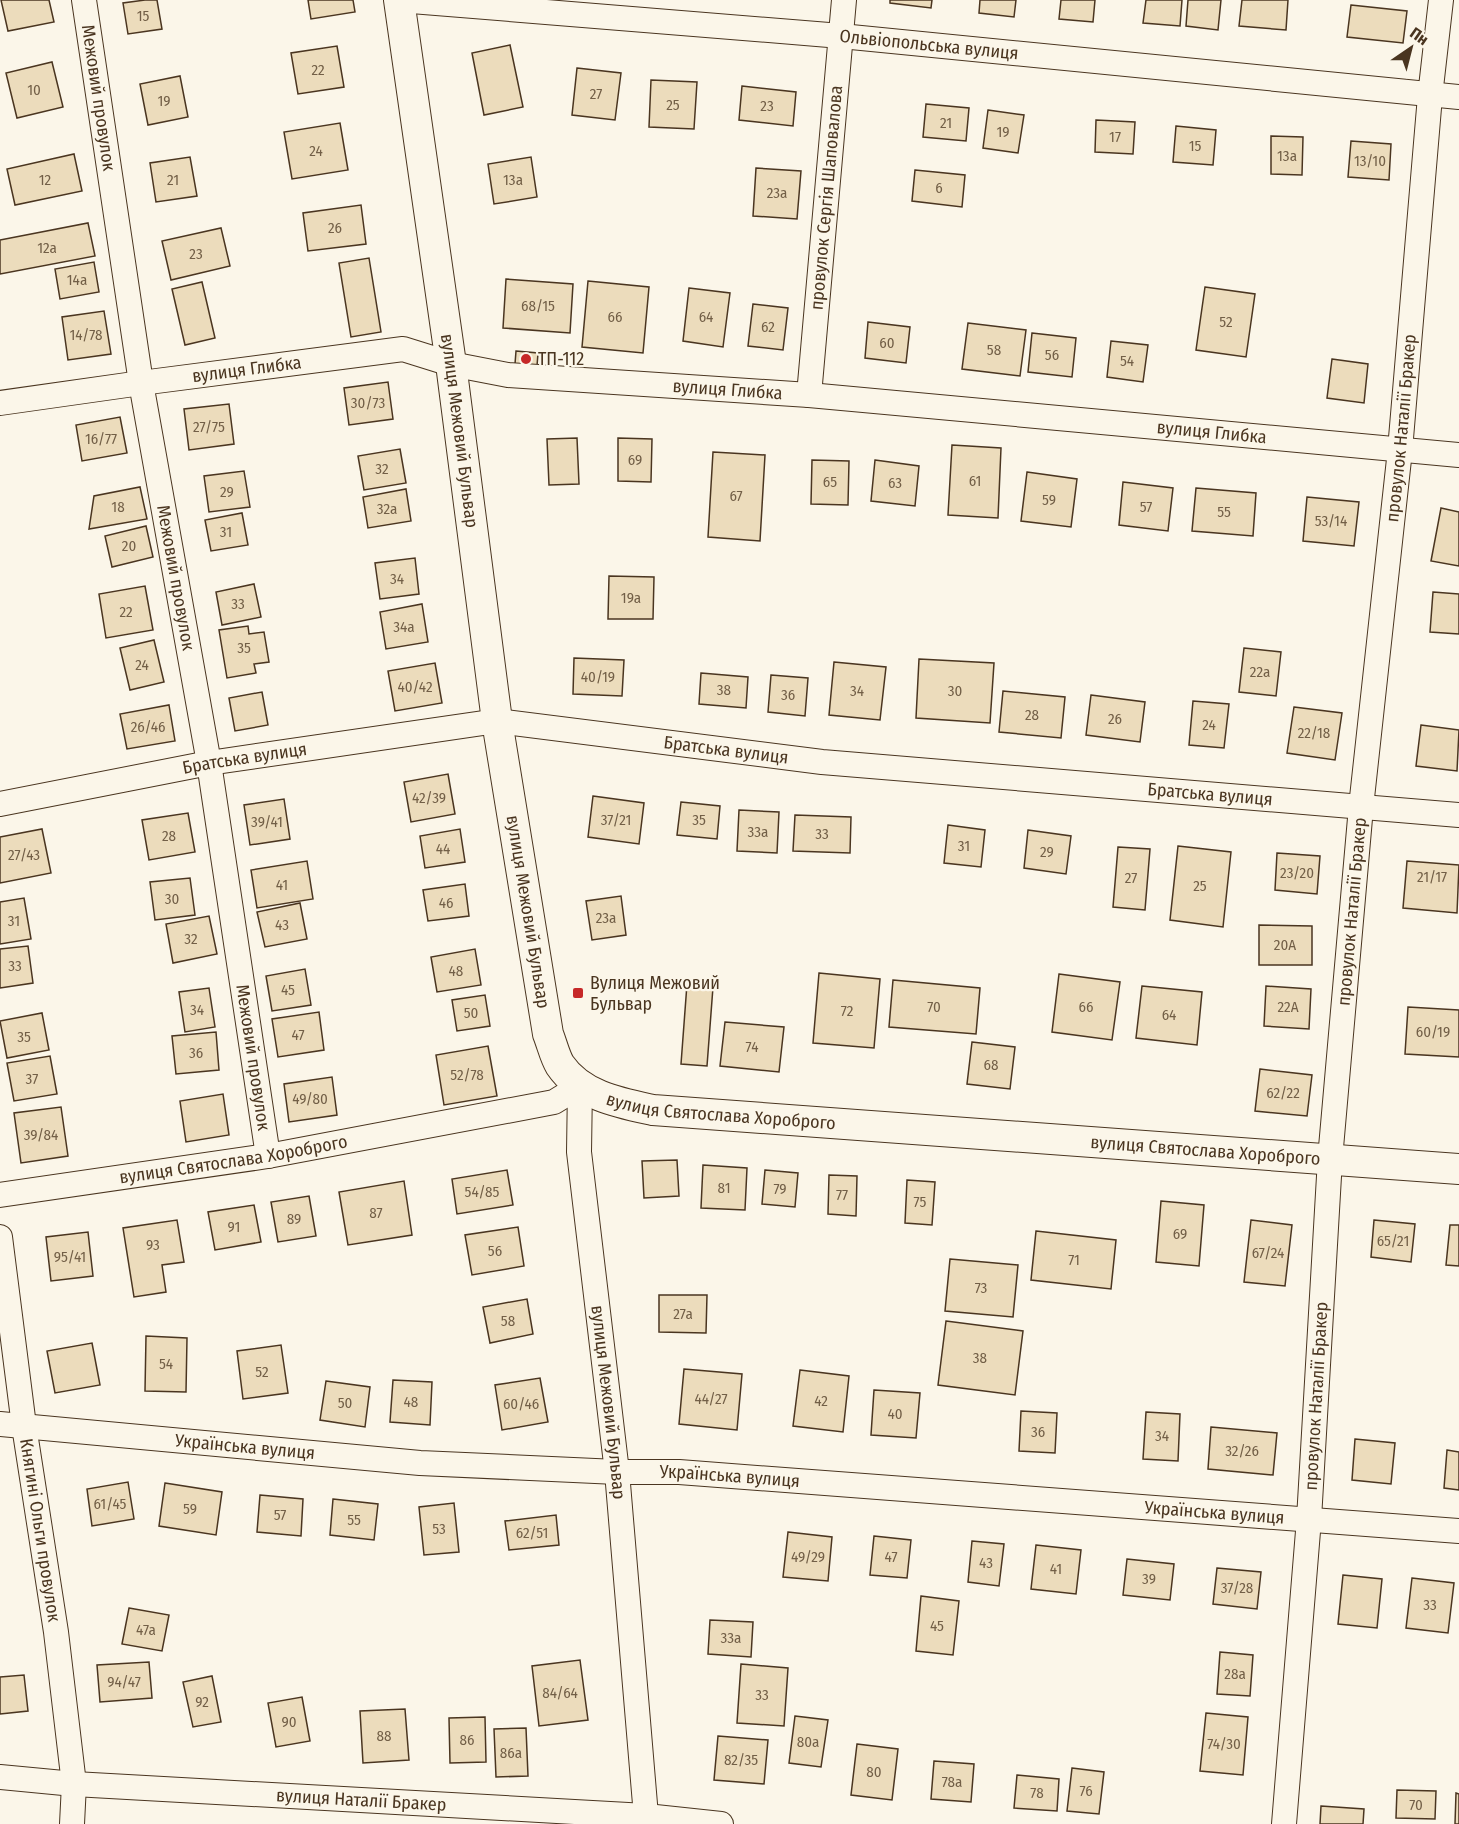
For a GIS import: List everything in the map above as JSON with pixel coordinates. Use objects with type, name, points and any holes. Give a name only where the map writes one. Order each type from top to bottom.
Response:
[{"type":"street","name":"Межовий провулок","points":[[84,0],[141,383],[210,763],[268,1156]]},
{"type":"street","name":"Ольвіопольська вулиця","points":[[399,0],[841,36],[1430,96],[1459,97]]},
{"type":"street","name":"вулиця Межовий Бульвар","points":[[399,0],[451,364],[497,721],[548,1034],[560,1065],[580,1086],[579,1152],[617,1472],[646,1816]]},
{"type":"street","name":"провулок Сергія Шаповалова","points":[[809,395],[844,0]]},
{"type":"street","name":"провулок Наталії Бракер","points":[[1284,1824],[1309,1519],[1330,1159],[1361,807],[1400,450],[1440,0]]},
{"type":"street","name":"вулиця Глибка","points":[[0,403],[403,349],[451,364],[508,375],[809,395],[1459,455]]},
{"type":"street","name":"Братська вулиця","points":[[0,804],[210,763],[497,721],[822,762],[1459,815]]},
{"type":"street","name":"вулиця Святослава Хороброго","points":[[0,1195],[268,1156],[554,1102],[580,1086],[612,1101],[653,1110],[1459,1169]]},
{"type":"street","name":"Княгині Ольги провулок","points":[[0,1237],[12,1425],[57,1632],[74,1784],[72,1824]]},
{"type":"street","name":"Українська вулиця","points":[[12,1425],[420,1463],[617,1472],[679,1472],[1459,1530]]},
{"type":"street","name":"вулиця Наталії Бракер","points":[[0,1777],[74,1784],[646,1816],[721,1824]]},
{"type":"building","points":[[1,0],[49,0],[54,22],[8,31]]},
{"type":"building","points":[[157,0],[162,29],[128,34],[123,3]]},
{"type":"building","points":[[308,0],[353,0],[355,12],[311,19]]},
{"type":"building","points":[[890,0],[932,0],[931,8],[890,3]]},
{"type":"building","points":[[980,0],[1016,0],[1014,17],[979,13]]},
{"type":"building","points":[[1061,0],[1095,0],[1093,22],[1059,19]]},
{"type":"building","points":[[1146,0],[1182,0],[1180,26],[1143,23]]},
{"type":"building","points":[[1188,0],[1221,0],[1218,30],[1186,26]]},
{"type":"building","points":[[1242,0],[1288,0],[1286,30],[1239,26]]},
{"type":"building","points":[[1351,5],[1407,11],[1403,43],[1347,37]]},
{"type":"building","points":[[510,45],[523,107],[484,115],[472,53]]},
{"type":"building","points":[[337,46],[344,87],[298,94],[291,53]]},
{"type":"building","points":[[52,62],[63,107],[17,118],[6,73]]},
{"type":"building","points":[[577,68],[621,73],[615,120],[572,115]]},
{"type":"building","points":[[180,76],[188,117],[148,125],[140,84]]},
{"type":"building","points":[[651,80],[697,82],[694,129],[649,127]]},
{"type":"building","points":[[742,86],[796,92],[793,126],[739,120]]},
{"type":"building","points":[[926,104],[969,108],[966,141],[923,137]]},
{"type":"building","points":[[988,110],[1024,115],[1018,153],[983,148]]},
{"type":"building","points":[[1096,120],[1135,122],[1133,154],[1095,152]]},
{"type":"building","points":[[340,123],[348,170],[292,179],[284,132]]},
{"type":"building","points":[[1176,126],[1216,130],[1213,165],[1173,162]]},
{"type":"building","points":[[1271,136],[1303,137],[1302,175],[1271,174]]},
{"type":"building","points":[[1351,141],[1391,144],[1389,180],[1348,177]]},
{"type":"building","points":[[74,154],[82,191],[15,205],[7,169]]},
{"type":"building","points":[[190,157],[197,196],[156,202],[150,163]]},
{"type":"building","points":[[531,157],[537,197],[494,204],[488,164]]},
{"type":"building","points":[[756,168],[801,171],[797,219],[753,216]]},
{"type":"building","points":[[915,170],[965,175],[962,207],[912,201]]},
{"type":"building","points":[[361,205],[366,244],[308,251],[303,213]]},
{"type":"building","points":[[88,223],[95,256],[0,274],[0,240]]},
{"type":"building","points":[[221,228],[230,266],[171,280],[162,241]]},
{"type":"building","points":[[369,258],[381,332],[351,337],[339,263]]},
{"type":"building","points":[[94,262],[99,292],[60,299],[55,269]]},
{"type":"building","points":[[506,279],[573,284],[570,333],[503,328]]},
{"type":"building","points":[[588,281],[649,287],[643,353],[582,347]]},
{"type":"building","points":[[202,282],[215,338],[185,345],[172,289]]},
{"type":"building","points":[[1205,287],[1255,294],[1246,357],[1196,350]]},
{"type":"building","points":[[689,288],[730,293],[723,347],[683,341]]},
{"type":"building","points":[[753,304],[788,308],[783,350],[748,346]]},
{"type":"building","points":[[104,311],[111,354],[68,360],[62,317]]},
{"type":"building","points":[[868,322],[910,327],[906,363],[865,358]]},
{"type":"building","points":[[968,323],[1026,330],[1020,376],[962,369]]},
{"type":"building","points":[[1032,333],[1076,338],[1072,377],[1028,372]]},
{"type":"building","points":[[1111,341],[1148,345],[1143,382],[1107,377]]},
{"type":"building","name":"ТП-112","points":[[516,351],[538,353],[537,366],[515,364]]},
{"type":"building","points":[[1332,359],[1368,364],[1364,403],[1327,398]]},
{"type":"building","points":[[388,382],[393,419],[349,425],[344,388]]},
{"type":"building","points":[[229,404],[234,444],[189,450],[184,409]]},
{"type":"building","points":[[120,417],[127,453],[82,461],[76,425]]},
{"type":"building","points":[[577,438],[579,484],[549,485],[547,439]]},
{"type":"building","points":[[618,438],[652,439],[651,482],[618,481]]},
{"type":"building","points":[[952,445],[1001,448],[998,518],[948,515]]},
{"type":"building","points":[[400,449],[406,483],[364,490],[358,456]]},
{"type":"building","points":[[713,452],[765,455],[760,541],[708,537]]},
{"type":"building","points":[[812,460],[849,461],[848,505],[811,504]]},
{"type":"building","points":[[875,460],[919,466],[915,506],[871,501]]},
{"type":"building","points":[[244,471],[250,507],[209,512],[204,476]]},
{"type":"building","points":[[1027,472],[1077,479],[1071,527],[1021,521]]},
{"type":"building","points":[[1123,482],[1173,488],[1168,531],[1119,525]]},
{"type":"building","points":[[140,487],[147,519],[89,529],[94,496]]},
{"type":"building","points":[[1196,488],[1256,493],[1253,536],[1192,531]]},
{"type":"building","points":[[406,489],[411,521],[368,528],[363,497]]},
{"type":"building","points":[[1307,497],[1359,502],[1354,546],[1303,541]]},
{"type":"building","points":[[1441,508],[1459,512],[1459,566],[1431,561]]},
{"type":"building","points":[[242,513],[248,545],[211,551],[205,520]]},
{"type":"building","points":[[146,526],[153,557],[112,567],[105,536]]},
{"type":"building","points":[[415,558],[419,594],[380,599],[375,563]]},
{"type":"building","points":[[609,576],[654,577],[653,619],[608,619]]},
{"type":"building","points":[[254,584],[261,617],[222,625],[216,592]]},
{"type":"building","points":[[145,586],[153,630],[106,638],[99,594]]},
{"type":"building","points":[[1433,592],[1459,594],[1459,634],[1430,632]]},
{"type":"building","points":[[422,604],[428,642],[386,649],[380,612]]},
{"type":"building","points":[[248,626],[249,634],[264,632],[269,662],[254,664],[256,673],[227,678],[219,630]]},
{"type":"building","points":[[154,640],[164,682],[130,690],[120,648]]},
{"type":"building","points":[[1244,648],[1281,652],[1276,696],[1239,692]]},
{"type":"building","points":[[574,658],[624,660],[622,696],[573,694]]},
{"type":"building","points":[[919,659],[994,663],[990,723],[916,718]]},
{"type":"building","points":[[834,662],[886,667],[880,720],[829,715]]},
{"type":"building","points":[[435,663],[442,703],[395,711],[388,671]]},
{"type":"building","points":[[701,673],[748,677],[746,708],[699,704]]},
{"type":"building","points":[[771,675],[808,678],[805,716],[768,712]]},
{"type":"building","points":[[1003,691],[1065,697],[1061,738],[999,732]]},
{"type":"building","points":[[262,692],[268,725],[235,731],[229,698]]},
{"type":"building","points":[[1091,695],[1145,702],[1140,742],[1086,735]]},
{"type":"building","points":[[1193,701],[1229,704],[1224,748],[1189,745]]},
{"type":"building","points":[[169,705],[175,741],[127,749],[120,714]]},
{"type":"building","points":[[1294,707],[1342,713],[1335,760],[1287,753]]},
{"type":"building","points":[[1421,725],[1459,730],[1457,771],[1416,766]]},
{"type":"building","points":[[448,774],[455,814],[411,822],[404,782]]},
{"type":"building","points":[[593,796],[644,803],[639,844],[588,837]]},
{"type":"building","points":[[284,799],[290,839],[250,845],[244,805]]},
{"type":"building","points":[[681,802],[720,806],[717,839],[677,835]]},
{"type":"building","points":[[739,810],[779,812],[777,853],[737,851]]},
{"type":"building","points":[[188,813],[195,852],[149,860],[142,820]]},
{"type":"building","points":[[795,815],[851,817],[850,853],[793,851]]},
{"type":"building","points":[[948,825],[985,830],[981,867],[944,863]]},
{"type":"building","points":[[42,829],[51,873],[0,883],[0,837]]},
{"type":"building","points":[[460,829],[465,862],[425,868],[420,836]]},
{"type":"building","points":[[1028,830],[1071,836],[1066,874],[1024,868]]},
{"type":"building","points":[[1178,846],[1231,852],[1223,927],[1170,920]]},
{"type":"building","points":[[1118,847],[1150,849],[1145,910],[1113,907]]},
{"type":"building","points":[[1277,853],[1320,856],[1317,894],[1275,890]]},
{"type":"building","points":[[307,861],[313,899],[257,908],[251,870]]},
{"type":"building","points":[[1407,861],[1459,865],[1457,913],[1403,908]]},
{"type":"building","points":[[190,878],[195,915],[155,920],[150,882]]},
{"type":"building","points":[[465,884],[469,916],[428,921],[423,890]]},
{"type":"building","points":[[621,896],[626,935],[592,940],[586,901]]},
{"type":"building","points":[[24,898],[31,939],[0,944],[0,902]]},
{"type":"building","points":[[300,903],[307,939],[265,947],[257,912]]},
{"type":"building","points":[[209,916],[217,954],[173,963],[166,924]]},
{"type":"building","points":[[1259,925],[1312,926],[1312,965],[1259,965]]},
{"type":"building","points":[[28,946],[33,983],[0,988],[0,949]]},
{"type":"building","points":[[475,949],[481,985],[437,992],[431,957]]},
{"type":"building","points":[[305,969],[311,1005],[272,1011],[266,976]]},
{"type":"building","points":[[819,973],[880,979],[874,1048],[813,1043]]},
{"type":"building","points":[[1059,974],[1120,982],[1112,1040],[1052,1032]]},
{"type":"building","points":[[893,980],[980,988],[976,1034],[889,1027]]},
{"type":"building","points":[[687,984],[713,987],[707,1066],[681,1064]]},
{"type":"building","points":[[1142,986],[1202,992],[1197,1045],[1136,1038]]},
{"type":"building","points":[[1266,986],[1311,989],[1309,1029],[1264,1026]]},
{"type":"building","points":[[209,988],[215,1027],[185,1032],[179,992]]},
{"type":"building","points":[[485,995],[490,1026],[457,1031],[452,1000]]},
{"type":"building","points":[[1408,1007],[1459,1010],[1459,1057],[1405,1054]]},
{"type":"building","points":[[319,1012],[324,1050],[278,1057],[272,1019]]},
{"type":"building","points":[[42,1013],[49,1050],[7,1058],[0,1021]]},
{"type":"building","points":[[725,1022],[784,1027],[779,1072],[720,1066]]},
{"type":"building","points":[[216,1032],[219,1070],[176,1074],[172,1036]]},
{"type":"building","points":[[972,1042],[1015,1047],[1010,1089],[967,1084]]},
{"type":"building","points":[[488,1046],[497,1096],[444,1105],[436,1055]]},
{"type":"building","points":[[50,1056],[57,1094],[14,1101],[7,1063]]},
{"type":"building","points":[[1260,1069],[1312,1075],[1307,1116],[1255,1111]]},
{"type":"building","points":[[332,1077],[337,1115],[289,1122],[284,1084]]},
{"type":"building","points":[[223,1094],[229,1135],[186,1142],[180,1101]]},
{"type":"building","points":[[61,1107],[68,1156],[21,1163],[14,1113]]},
{"type":"building","points":[[677,1160],[679,1196],[644,1198],[642,1161]]},
{"type":"building","points":[[703,1165],[747,1168],[745,1210],[701,1208]]},
{"type":"building","points":[[507,1170],[513,1205],[457,1214],[452,1179]]},
{"type":"building","points":[[765,1170],[798,1173],[795,1207],[762,1204]]},
{"type":"building","points":[[829,1175],[857,1176],[856,1216],[828,1214]]},
{"type":"building","points":[[907,1180],[935,1182],[932,1225],[905,1223]]},
{"type":"building","points":[[404,1181],[412,1235],[348,1245],[339,1192]]},
{"type":"building","points":[[309,1196],[316,1236],[278,1242],[271,1202]]},
{"type":"building","points":[[1161,1201],[1204,1205],[1199,1266],[1156,1262]]},
{"type":"building","points":[[254,1205],[261,1242],[215,1250],[208,1212]]},
{"type":"building","points":[[177,1220],[184,1262],[162,1265],[166,1292],[134,1297],[123,1228]]},
{"type":"building","points":[[1251,1220],[1292,1225],[1285,1286],[1244,1282]]},
{"type":"building","points":[[1374,1220],[1415,1224],[1411,1262],[1371,1257]]},
{"type":"building","points":[[1450,1225],[1459,1225],[1459,1266],[1446,1265]]},
{"type":"building","points":[[518,1227],[524,1266],[472,1275],[465,1235]]},
{"type":"building","points":[[1036,1231],[1116,1240],[1111,1289],[1031,1280]]},
{"type":"building","points":[[88,1232],[93,1276],[51,1281],[46,1237]]},
{"type":"building","points":[[950,1259],[1018,1265],[1013,1317],[945,1311]]},
{"type":"building","points":[[659,1295],[707,1295],[706,1333],[659,1332]]},
{"type":"building","points":[[527,1299],[533,1334],[490,1343],[483,1307]]},
{"type":"building","points":[[946,1321],[1023,1331],[1015,1395],[938,1385]]},
{"type":"building","points":[[146,1336],[187,1338],[186,1392],[145,1391]]},
{"type":"building","points":[[92,1343],[100,1385],[55,1393],[47,1351]]},
{"type":"building","points":[[281,1345],[288,1393],[243,1399],[237,1351]]},
{"type":"building","points":[[684,1369],[742,1374],[737,1430],[679,1424]]},
{"type":"building","points":[[800,1370],[849,1376],[843,1432],[793,1426]]},
{"type":"building","points":[[540,1378],[548,1422],[502,1430],[495,1385]]},
{"type":"building","points":[[393,1380],[432,1382],[430,1425],[390,1422]]},
{"type":"building","points":[[326,1381],[370,1387],[365,1427],[320,1420]]},
{"type":"building","points":[[874,1390],[920,1393],[916,1438],[871,1435]]},
{"type":"building","points":[[1021,1411],[1057,1413],[1055,1453],[1019,1451]]},
{"type":"building","points":[[1146,1412],[1180,1414],[1178,1461],[1143,1459]]},
{"type":"building","points":[[1211,1427],[1277,1433],[1273,1475],[1208,1469]]},
{"type":"building","points":[[1355,1439],[1395,1443],[1391,1484],[1352,1480]]},
{"type":"building","points":[[1447,1450],[1459,1452],[1459,1490],[1444,1488]]},
{"type":"building","points":[[128,1482],[134,1519],[92,1526],[87,1489]]},
{"type":"building","points":[[165,1483],[222,1492],[216,1535],[159,1526]]},
{"type":"building","points":[[260,1495],[303,1499],[301,1536],[257,1532]]},
{"type":"building","points":[[333,1499],[378,1504],[374,1540],[330,1535]]},
{"type":"building","points":[[454,1503],[459,1552],[424,1555],[419,1507]]},
{"type":"building","points":[[556,1515],[559,1545],[509,1550],[505,1521]]},
{"type":"building","points":[[788,1532],[832,1537],[828,1581],[783,1577]]},
{"type":"building","points":[[874,1536],[911,1540],[907,1578],[870,1575]]},
{"type":"building","points":[[972,1541],[1004,1544],[999,1586],[968,1582]]},
{"type":"building","points":[[1036,1545],[1081,1550],[1076,1594],[1031,1589]]},
{"type":"building","points":[[1127,1559],[1174,1564],[1170,1600],[1123,1595]]},
{"type":"building","points":[[1217,1568],[1261,1572],[1257,1609],[1213,1604]]},
{"type":"building","points":[[1343,1575],[1382,1579],[1377,1628],[1338,1624]]},
{"type":"building","points":[[1412,1578],[1454,1583],[1448,1633],[1406,1628]]},
{"type":"building","points":[[921,1596],[959,1601],[953,1655],[916,1651]]},
{"type":"building","points":[[129,1608],[169,1615],[162,1651],[122,1644]]},
{"type":"building","points":[[710,1620],[753,1622],[751,1657],[708,1654]]},
{"type":"building","points":[[1220,1652],[1253,1655],[1250,1696],[1217,1694]]},
{"type":"building","points":[[580,1660],[588,1720],[539,1726],[532,1666]]},
{"type":"building","points":[[149,1662],[152,1698],[100,1702],[97,1665]]},
{"type":"building","points":[[741,1664],[788,1668],[784,1726],[737,1723]]},
{"type":"building","points":[[24,1675],[28,1711],[0,1714],[0,1677]]},
{"type":"building","points":[[212,1676],[221,1722],[193,1727],[183,1682]]},
{"type":"building","points":[[302,1697],[310,1741],[276,1747],[268,1703]]},
{"type":"building","points":[[405,1709],[409,1760],[363,1763],[360,1711]]},
{"type":"building","points":[[1206,1713],[1248,1717],[1243,1775],[1200,1771]]},
{"type":"building","points":[[795,1716],[828,1720],[821,1767],[789,1763]]},
{"type":"building","points":[[485,1717],[486,1762],[450,1763],[449,1718]]},
{"type":"building","points":[[526,1728],[528,1776],[496,1777],[494,1729]]},
{"type":"building","points":[[718,1736],[768,1740],[764,1784],[714,1780]]},
{"type":"building","points":[[857,1744],[898,1749],[892,1800],[851,1795]]},
{"type":"building","points":[[934,1761],[974,1764],[971,1802],[931,1799]]},
{"type":"building","points":[[1072,1768],[1104,1772],[1099,1814],[1067,1811]]},
{"type":"building","points":[[1017,1775],[1059,1779],[1057,1811],[1014,1808]]},
{"type":"building","points":[[1397,1790],[1436,1791],[1435,1819],[1396,1818]]},
{"type":"building","points":[[1456,1793],[1459,1794],[1459,1824],[1455,1824]]},
{"type":"building","points":[[1321,1806],[1364,1809],[1363,1824],[1320,1824]]},
{"type":"place","name":"ТП-112","points":[[526,359]]},
{"type":"place","name":"Вулиця Межовий Бульвар","points":[[578,993]]}]
